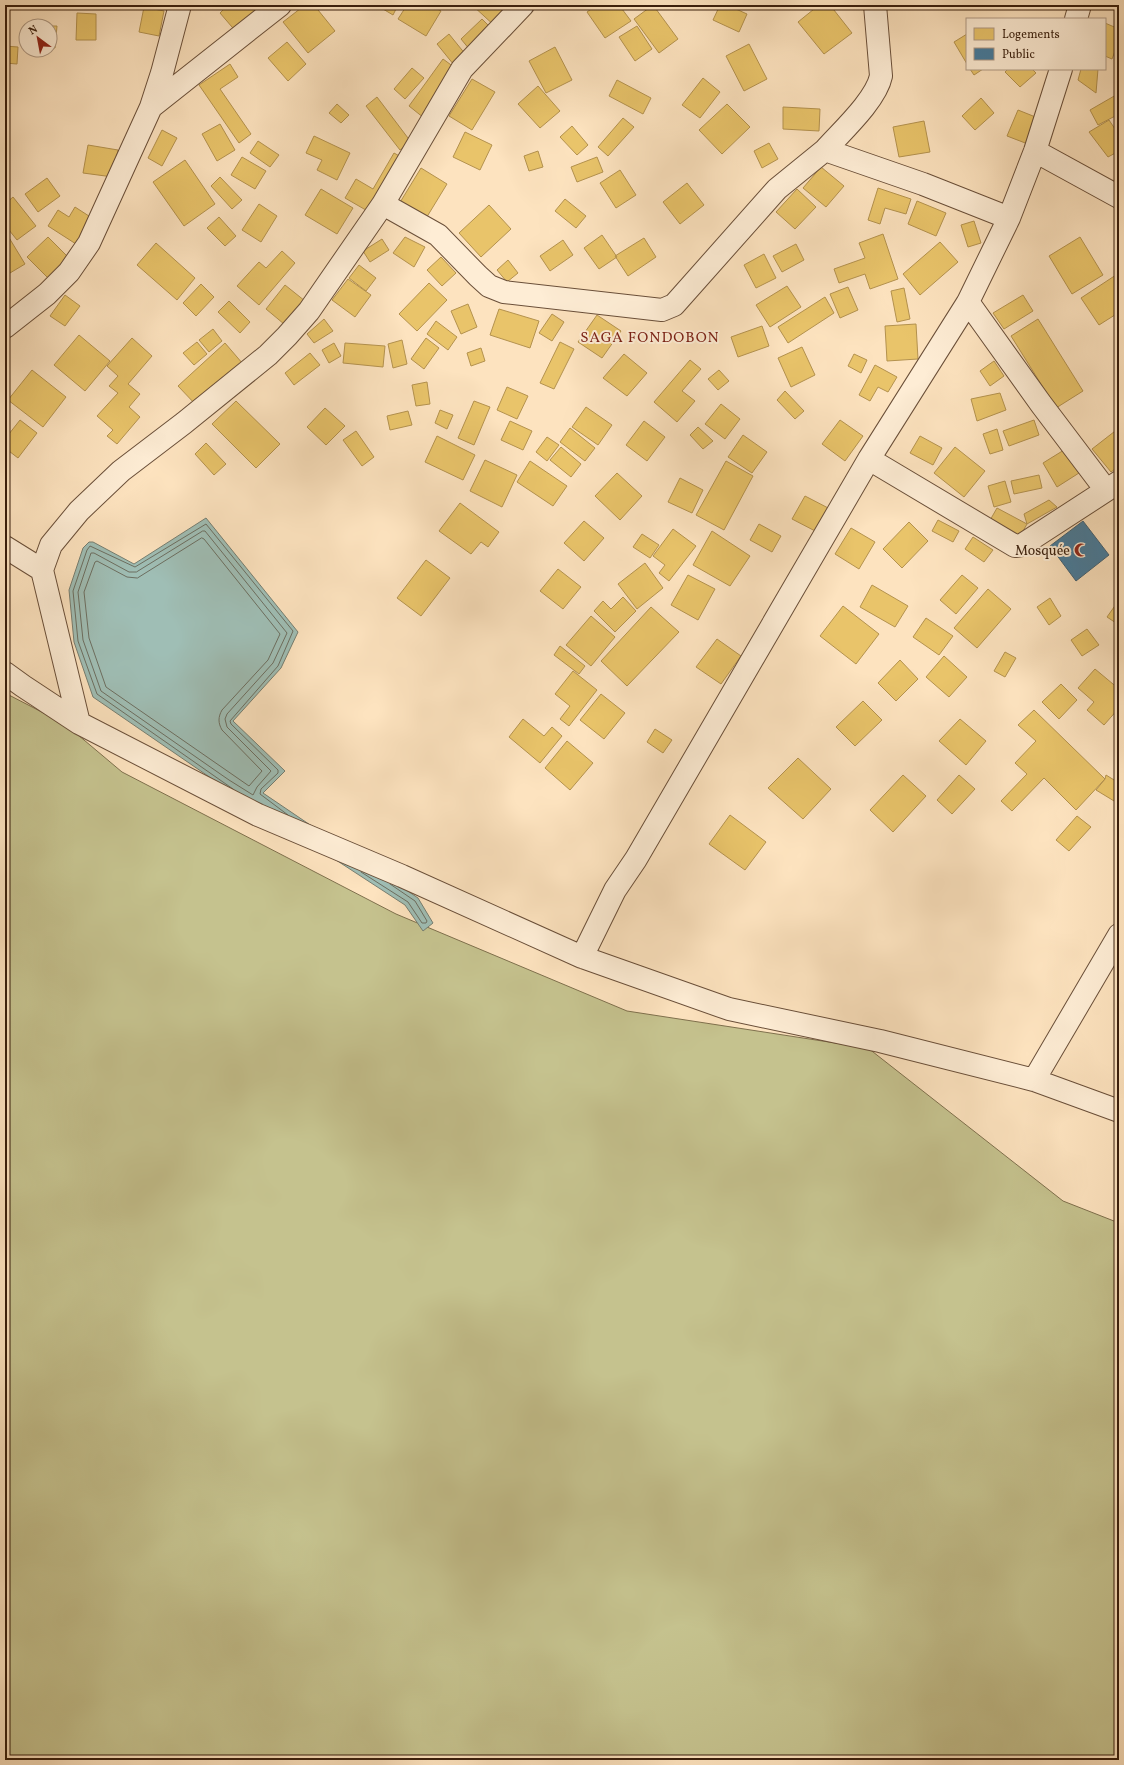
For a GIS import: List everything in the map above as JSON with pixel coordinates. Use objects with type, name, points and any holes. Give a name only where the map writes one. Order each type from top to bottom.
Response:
[{"type":"street","points":[[5,327],[47,294],[69,272],[89,243],[151,107],[162,73],[180,5]]},
{"type":"street","points":[[151,107],[280,5]]},
{"type":"street","points":[[79,723],[42,570],[51,546],[79,511],[121,471],[242,376],[287,336],[309,311],[383,204],[462,69],[524,5]]},
{"type":"street","points":[[383,204],[438,235],[489,286],[504,292],[662,310],[674,305],[787,180],[825,150],[863,108],[880,84],[881,76],[875,5]]},
{"type":"street","points":[[1076,18],[1080,5]]},
{"type":"street","points":[[582,957],[615,890],[636,859],[869,459],[968,302],[1009,218],[1035,151],[1061,70]]},
{"type":"street","points":[[825,150],[923,184],[1009,218]]},
{"type":"street","points":[[1035,151],[1119,197]]},
{"type":"street","points":[[869,459],[1015,546],[1022,545],[1112,486],[1041,404],[968,302]]},
{"type":"street","points":[[5,547],[42,570]]},
{"type":"street","points":[[5,673],[22,686],[79,723],[258,815],[402,876],[582,957],[730,1009],[880,1041],[1034,1080],[1119,1111]]},
{"type":"street","points":[[1034,1080],[1119,935]]},
{"type":"shaded area","points":[[5,693],[65,724],[122,772],[396,914],[627,1011],[868,1048],[1063,1201],[1119,1223],[1119,1760],[5,1760]]},
{"type":"water","points":[[206,518],[298,632],[281,668],[233,721],[285,771],[263,793],[418,898],[433,923],[423,931],[405,905],[224,787],[93,697],[74,642],[69,590],[83,548],[89,542],[93,542],[134,564]]},
{"type":"building: Logements","points":[[228,5],[260,5],[265,10],[238,34],[220,13]]},
{"type":"building: Logements","points":[[305,5],[314,5],[335,31],[308,53],[283,22]]},
{"type":"building: Logements","points":[[398,5],[393,15],[378,6]]},
{"type":"building: Logements","points":[[407,5],[430,5],[441,11],[426,36],[398,19]]},
{"type":"building: Logements","points":[[472,5],[516,5],[496,27]]},
{"type":"building: Logements","points":[[597,5],[619,5],[631,21],[605,38],[587,12]]},
{"type":"building: Logements","points":[[653,5],[678,39],[659,53],[634,19]]},
{"type":"building: Logements","points":[[707,5],[717,5],[715,9]]},
{"type":"building: Logements","points":[[720,5],[727,5],[747,14],[739,32],[713,20]]},
{"type":"building: Logements","points":[[819,5],[830,5],[852,33],[824,54],[798,22]]},
{"type":"building: Logements","points":[[144,7],[164,11],[159,36],[139,32]]},
{"type":"building: Logements","points":[[77,13],[96,14],[96,40],[76,40]]},
{"type":"building: Logements","points":[[482,19],[492,29],[470,50],[461,39]]},
{"type":"building: Logements","points":[[1106,23],[1119,29],[1119,41],[1112,59],[1106,56]]},
{"type":"building: Logements","points":[[637,26],[652,49],[635,61],[619,37]]},
{"type":"building: Logements","points":[[449,34],[466,55],[454,65],[437,44]]},
{"type":"building: Logements","points":[[966,35],[966,62],[954,42]]},
{"type":"building: Logements","points":[[287,42],[306,64],[288,81],[268,58]]},
{"type":"building: Logements","points":[[749,44],[767,79],[744,91],[726,56]]},
{"type":"building: Logements","points":[[5,46],[18,47],[17,64],[5,63]]},
{"type":"building: Logements","points":[[555,47],[572,80],[546,93],[529,61]]},
{"type":"building: Logements","points":[[443,59],[458,70],[424,118],[409,106]]},
{"type":"building: Logements","points":[[230,64],[238,77],[220,89],[251,134],[239,143],[199,85]]},
{"type":"building: Logements","points":[[412,68],[424,78],[405,99],[394,89]]},
{"type":"building: Logements","points":[[971,70],[982,70],[974,75]]},
{"type":"building: Logements","points":[[1007,70],[1033,70],[1036,73],[1020,87],[1005,72]]},
{"type":"building: Logements","points":[[1081,70],[1098,70],[1096,93],[1078,80]]},
{"type":"building: Logements","points":[[703,78],[720,92],[700,118],[682,105]]},
{"type":"building: Logements","points":[[472,79],[495,92],[472,130],[449,116]]},
{"type":"building: Logements","points":[[617,80],[651,98],[643,114],[609,96]]},
{"type":"building: Logements","points":[[538,86],[560,111],[540,128],[518,104]]},
{"type":"building: Logements","points":[[1116,95],[1119,101],[1119,114],[1098,125],[1090,110]]},
{"type":"building: Logements","points":[[377,97],[411,142],[400,150],[366,106]]},
{"type":"building: Logements","points":[[981,98],[994,113],[975,130],[962,116]]},
{"type":"building: Logements","points":[[337,104],[349,115],[341,123],[329,113]]},
{"type":"building: Logements","points":[[727,104],[750,127],[722,154],[699,130]]},
{"type":"building: Logements","points":[[783,107],[820,109],[819,131],[783,129]]},
{"type":"building: Logements","points":[[1018,110],[1043,120],[1033,146],[1007,136]]},
{"type":"building: Logements","points":[[623,118],[634,127],[608,156],[598,147]]},
{"type":"building: Logements","points":[[1109,120],[1119,135],[1119,151],[1108,157],[1089,132]]},
{"type":"building: Logements","points":[[924,121],[930,152],[899,157],[893,127]]},
{"type":"building: Logements","points":[[220,124],[235,150],[217,161],[202,134]]},
{"type":"building: Logements","points":[[572,126],[588,145],[577,155],[560,137]]},
{"type":"building: Logements","points":[[162,130],[177,138],[162,166],[148,158]]},
{"type":"building: Logements","points":[[465,132],[492,145],[480,170],[453,157]]},
{"type":"building: Logements","points":[[314,136],[350,153],[337,180],[317,170],[322,160],[306,153]]},
{"type":"building: Logements","points":[[258,141],[279,155],[270,167],[250,153]]},
{"type":"building: Logements","points":[[769,143],[778,159],[762,168],[754,151]]},
{"type":"building: Logements","points":[[88,145],[118,150],[113,177],[83,173]]},
{"type":"building: Logements","points":[[538,151],[543,167],[529,171],[524,156]]},
{"type":"building: Logements","points":[[394,153],[403,158],[371,213],[345,198],[356,179],[373,189]]},
{"type":"building: Logements","points":[[242,157],[266,171],[255,189],[231,175]]},
{"type":"building: Logements","points":[[597,157],[603,172],[577,182],[571,167]]},
{"type":"building: Logements","points":[[185,160],[215,204],[184,226],[153,182]]},
{"type":"building: Logements","points":[[821,167],[844,186],[826,207],[803,188]]},
{"type":"building: Logements","points":[[421,168],[447,184],[425,220],[399,204]]},
{"type":"building: Logements","points":[[620,170],[636,195],[616,208],[600,183]]},
{"type":"building: Logements","points":[[220,177],[242,200],[232,209],[211,186]]},
{"type":"building: Logements","points":[[47,178],[60,196],[38,212],[25,194]]},
{"type":"building: Logements","points":[[687,183],[704,205],[680,224],[663,202]]},
{"type":"building: Logements","points":[[878,188],[911,199],[906,214],[885,208],[880,224],[868,220]]},
{"type":"building: Logements","points":[[321,189],[353,208],[337,234],[305,215]]},
{"type":"building: Logements","points":[[797,189],[816,207],[795,229],[776,212]]},
{"type":"building: Logements","points":[[13,197],[36,226],[17,240],[5,225],[5,204]]},
{"type":"building: Logements","points":[[565,199],[586,216],[576,228],[555,211]]},
{"type":"building: Logements","points":[[917,201],[946,213],[936,236],[908,224]]},
{"type":"building: Logements","points":[[259,204],[277,216],[261,242],[242,230]]},
{"type":"building: Logements","points":[[489,205],[511,229],[481,257],[459,233]]},
{"type":"building: Logements","points":[[75,207],[92,218],[76,244],[48,226],[58,210],[69,217]]},
{"type":"building: Logements","points":[[219,217],[236,236],[225,246],[207,228]]},
{"type":"building: Logements","points":[[974,221],[981,243],[968,247],[961,225]]},
{"type":"building: Logements","points":[[5,231],[25,264],[5,276]]},
{"type":"building: Logements","points":[[883,234],[898,279],[870,289],[865,274],[839,283],[834,269],[865,258],[859,243]]},
{"type":"building: Logements","points":[[602,235],[617,257],[599,269],[584,248]]},
{"type":"building: Logements","points":[[48,237],[69,258],[48,278],[27,257]]},
{"type":"building: Logements","points":[[405,237],[425,247],[414,267],[393,253]]},
{"type":"building: Logements","points":[[1080,237],[1103,275],[1072,294],[1049,256]]},
{"type":"building: Logements","points":[[644,238],[656,257],[628,276],[615,256]]},
{"type":"building: Logements","points":[[382,239],[389,250],[370,262],[363,251]]},
{"type":"building: Logements","points":[[563,240],[573,255],[550,271],[540,256]]},
{"type":"building: Logements","points":[[940,242],[958,262],[920,295],[903,274]]},
{"type":"building: Logements","points":[[156,243],[195,278],[177,300],[137,265]]},
{"type":"building: Logements","points":[[796,244],[804,260],[782,272],[773,256]]},
{"type":"building: Logements","points":[[282,251],[295,263],[259,305],[237,286],[259,262],[266,268]]},
{"type":"building: Logements","points":[[764,254],[776,278],[756,288],[744,265]]},
{"type":"building: Logements","points":[[441,257],[456,273],[442,286],[427,270]]},
{"type":"building: Logements","points":[[508,260],[518,273],[507,282],[497,270]]},
{"type":"building: Logements","points":[[359,265],[376,278],[366,291],[349,278]]},
{"type":"building: Logements","points":[[1119,273],[1119,315],[1118,313],[1099,325],[1081,298]]},
{"type":"building: Logements","points":[[348,279],[371,295],[355,317],[332,300]]},
{"type":"building: Logements","points":[[429,283],[447,300],[417,331],[399,314]]},
{"type":"building: Logements","points":[[201,284],[214,297],[196,316],[183,303]]},
{"type":"building: Logements","points":[[285,285],[310,305],[290,329],[266,309]]},
{"type":"building: Logements","points":[[787,286],[801,307],[770,327],[756,305]]},
{"type":"building: Logements","points":[[848,287],[858,310],[840,318],[830,294]]},
{"type":"building: Logements","points":[[904,288],[910,319],[897,322],[891,291]]},
{"type":"building: Logements","points":[[65,295],[80,306],[65,326],[50,316]]},
{"type":"building: Logements","points":[[1023,295],[1033,311],[1004,329],[993,313]]},
{"type":"building: Logements","points":[[825,297],[834,313],[788,343],[778,327]]},
{"type":"building: Logements","points":[[229,301],[250,322],[240,333],[218,312]]},
{"type":"building: Logements","points":[[468,304],[477,327],[461,334],[451,311]]},
{"type":"building: Logements","points":[[499,309],[539,321],[530,348],[490,335]]},
{"type":"building: Logements","points":[[552,314],[564,322],[552,341],[539,333]]},
{"type":"building: Logements","points":[[597,315],[621,331],[602,358],[578,342]]},
{"type":"building: Logements","points":[[324,319],[333,331],[314,343],[307,334]]},
{"type":"building: Logements","points":[[1038,319],[1083,391],[1056,408],[1011,336]]},
{"type":"building: Logements","points":[[436,321],[457,337],[448,350],[427,334]]},
{"type":"building: Logements","points":[[916,324],[918,359],[887,361],[885,326]]},
{"type":"building: Logements","points":[[762,326],[769,346],[738,357],[731,337]]},
{"type":"building: Logements","points":[[213,329],[222,341],[209,352],[199,340]]},
{"type":"building: Logements","points":[[79,335],[110,361],[85,391],[54,365]]},
{"type":"building: Logements","points":[[132,338],[152,356],[128,384],[140,394],[129,407],[140,417],[117,444],[107,436],[113,430],[97,416],[118,393],[109,386],[118,376],[107,366]]},
{"type":"building: Logements","points":[[426,338],[439,348],[424,369],[411,359]]},
{"type":"building: Logements","points":[[402,340],[407,364],[393,368],[388,344]]},
{"type":"building: Logements","points":[[197,342],[207,354],[194,365],[183,353]]},
{"type":"building: Logements","points":[[560,342],[574,349],[554,389],[540,383]]},
{"type":"building: Logements","points":[[225,343],[243,364],[197,406],[178,386]]},
{"type":"building: Logements","points":[[334,343],[341,356],[329,363],[322,350]]},
{"type":"building: Logements","points":[[345,343],[385,346],[383,367],[343,363]]},
{"type":"building: Logements","points":[[802,347],[815,375],[791,387],[778,358]]},
{"type":"building: Logements","points":[[481,348],[485,361],[471,366],[467,353]]},
{"type":"building: Logements","points":[[310,353],[320,365],[294,385],[285,373]]},
{"type":"building: Logements","points":[[624,354],[647,373],[627,396],[603,378]]},
{"type":"building: Logements","points":[[854,354],[867,360],[861,373],[848,366]]},
{"type":"building: Logements","points":[[690,360],[701,369],[682,391],[695,401],[677,422],[654,402]]},
{"type":"building: Logements","points":[[994,361],[1004,376],[990,386],[980,371]]},
{"type":"building: Logements","points":[[875,365],[897,377],[888,392],[878,387],[870,401],[859,395]]},
{"type":"building: Logements","points":[[32,370],[66,397],[43,427],[8,400]]},
{"type":"building: Logements","points":[[719,370],[729,381],[718,390],[708,379]]},
{"type":"building: Logements","points":[[427,382],[430,404],[416,406],[412,385]]},
{"type":"building: Logements","points":[[507,387],[528,396],[517,419],[497,410]]},
{"type":"building: Logements","points":[[785,391],[804,411],[795,419],[777,400]]},
{"type":"building: Logements","points":[[1000,393],[1006,410],[977,421],[971,399]]},
{"type":"building: Logements","points":[[236,401],[280,444],[256,468],[212,424]]},
{"type":"building: Logements","points":[[474,401],[490,407],[474,445],[458,438]]},
{"type":"building: Logements","points":[[721,404],[740,419],[725,439],[705,424]]},
{"type":"building: Logements","points":[[586,407],[612,425],[598,445],[572,427]]},
{"type":"building: Logements","points":[[325,408],[345,426],[326,445],[307,427]]},
{"type":"building: Logements","points":[[440,410],[453,415],[447,429],[435,423]]},
{"type":"building: Logements","points":[[408,411],[412,425],[390,430],[387,416]]},
{"type":"building: Logements","points":[[20,420],[37,433],[18,458],[5,448],[5,439]]},
{"type":"building: Logements","points":[[840,420],[863,436],[845,461],[822,444]]},
{"type":"building: Logements","points":[[1034,420],[1039,435],[1009,446],[1003,431]]},
{"type":"building: Logements","points":[[510,421],[532,431],[523,450],[501,440]]},
{"type":"building: Logements","points":[[644,421],[665,437],[647,461],[626,445]]},
{"type":"building: Logements","points":[[698,427],[713,441],[703,449],[690,435]]},
{"type":"building: Logements","points":[[570,428],[595,448],[585,461],[560,442]]},
{"type":"building: Logements","points":[[1119,428],[1119,466],[1111,472],[1092,449]]},
{"type":"building: Logements","points":[[997,429],[1003,450],[990,454],[983,434]]},
{"type":"building: Logements","points":[[356,431],[374,457],[362,466],[343,440]]},
{"type":"building: Logements","points":[[743,435],[767,452],[752,473],[728,457]]},
{"type":"building: Logements","points":[[437,436],[475,455],[463,480],[425,462]]},
{"type":"building: Logements","points":[[920,436],[942,448],[933,465],[910,453]]},
{"type":"building: Logements","points":[[547,437],[559,445],[547,461],[536,452]]},
{"type":"building: Logements","points":[[206,443],[226,464],[214,475],[195,454]]},
{"type":"building: Logements","points":[[561,447],[581,464],[571,477],[550,460]]},
{"type":"building: Logements","points":[[955,447],[985,471],[964,497],[934,473]]},
{"type":"building: Logements","points":[[1064,450],[1079,473],[1057,487],[1043,463]]},
{"type":"building: Logements","points":[[485,460],[517,475],[502,507],[470,491]]},
{"type":"building: Logements","points":[[530,461],[567,486],[553,506],[517,482]]},
{"type":"building: Logements","points":[[726,461],[753,476],[724,530],[696,515]]},
{"type":"building: Logements","points":[[617,473],[642,496],[620,520],[595,496]]},
{"type":"building: Logements","points":[[1039,475],[1042,488],[1014,494],[1011,481]]},
{"type":"building: Logements","points":[[680,478],[703,490],[692,513],[668,502]]},
{"type":"building: Logements","points":[[1005,481],[1011,502],[994,507],[988,486]]},
{"type":"building: Logements","points":[[805,496],[832,510],[819,533],[792,519]]},
{"type":"building: Logements","points":[[1049,500],[1057,507],[1027,524],[1024,514]]},
{"type":"building: Logements","points":[[460,503],[499,532],[488,547],[481,542],[471,554],[439,531]]},
{"type":"building: Logements","points":[[997,508],[1027,524],[1019,538],[989,522]]},
{"type":"building: Logements","points":[[938,520],[959,531],[953,542],[932,531]]},
{"type":"building: Logements","points":[[584,521],[604,538],[584,561],[564,543]]},
{"type":"building: Logements","points":[[909,522],[928,541],[902,568],[883,549]]},
{"type":"building: Logements","points":[[759,524],[781,536],[772,552],[750,540]]},
{"type":"building: Logements","points":[[851,528],[875,542],[859,569],[835,554]]},
{"type":"building: Logements","points":[[673,529],[696,546],[669,581],[659,573],[665,565],[653,556]]},
{"type":"building: Logements","points":[[712,531],[750,556],[730,586],[693,565]]},
{"type":"building: Logements","points":[[642,534],[659,545],[650,558],[633,547]]},
{"type":"building: Logements","points":[[973,537],[993,550],[984,562],[965,549]]},
{"type":"building: Logements","points":[[426,560],[450,578],[421,616],[397,598]]},
{"type":"building: Logements","points":[[645,563],[663,588],[637,609],[618,584]]},
{"type":"building: Logements","points":[[558,569],[581,587],[563,609],[540,591]]},
{"type":"building: Logements","points":[[688,575],[715,589],[698,620],[671,605]]},
{"type":"building: Logements","points":[[962,575],[978,588],[956,614],[940,600]]},
{"type":"building: Logements","points":[[872,585],[908,606],[895,627],[860,607]]},
{"type":"building: Logements","points":[[988,589],[1011,609],[977,648],[954,628]]},
{"type":"building: Logements","points":[[623,597],[636,611],[615,632],[594,611],[603,601],[611,609]]},
{"type":"building: Logements","points":[[1050,598],[1061,616],[1049,625],[1037,607]]},
{"type":"building: Logements","points":[[1119,600],[1119,625],[1107,617]]},
{"type":"building: Logements","points":[[843,606],[879,634],[856,664],[820,636]]},
{"type":"building: Logements","points":[[651,607],[679,632],[627,686],[601,661]]},
{"type":"building: Logements","points":[[591,616],[615,637],[591,666],[566,645]]},
{"type":"building: Logements","points":[[926,618],[953,636],[939,655],[913,637]]},
{"type":"building: Logements","points":[[1087,629],[1099,645],[1082,656],[1071,640]]},
{"type":"building: Logements","points":[[717,639],[741,656],[721,684],[696,667]]},
{"type":"building: Logements","points":[[560,646],[585,666],[579,674],[554,655]]},
{"type":"building: Logements","points":[[1005,652],[1016,658],[1005,677],[994,671]]},
{"type":"building: Logements","points":[[944,656],[967,677],[949,697],[926,677]]},
{"type":"building: Logements","points":[[900,660],[918,679],[896,701],[878,683]]},
{"type":"building: Logements","points":[[1095,669],[1119,689],[1119,708],[1104,725],[1087,710],[1094,702],[1078,688]]},
{"type":"building: Logements","points":[[573,671],[597,690],[569,726],[560,719],[570,706],[555,694]]},
{"type":"building: Logements","points":[[1061,684],[1077,700],[1059,719],[1042,702]]},
{"type":"building: Logements","points":[[601,694],[625,713],[604,739],[580,720]]},
{"type":"building: Logements","points":[[863,701],[882,720],[855,746],[836,727]]},
{"type":"building: Logements","points":[[1034,710],[1105,779],[1076,810],[1044,778],[1012,811],[1001,801],[1027,774],[1015,763],[1036,741],[1018,725]]},
{"type":"building: Logements","points":[[523,719],[544,736],[552,727],[562,736],[540,763],[509,737]]},
{"type":"building: Logements","points":[[960,719],[986,741],[966,765],[939,741]]},
{"type":"building: Logements","points":[[655,729],[672,740],[663,753],[647,742]]},
{"type":"building: Logements","points":[[567,741],[593,763],[570,790],[545,768]]},
{"type":"building: Logements","points":[[798,758],[831,789],[803,819],[768,788]]},
{"type":"building: Logements","points":[[903,775],[926,796],[893,832],[870,810]]},
{"type":"building: Logements","points":[[959,775],[975,789],[952,814],[937,800]]},
{"type":"building: Logements","points":[[1106,775],[1119,783],[1119,804],[1096,790],[1105,779]]},
{"type":"building: Logements","points":[[730,815],[766,842],[745,870],[709,844]]},
{"type":"building: Logements","points":[[1077,816],[1091,827],[1069,851],[1056,840]]},
{"type":"building: Public","points":[[1083,521],[1109,555],[1076,581],[1050,546]]},
{"type":"place","name":"Mosquée","points":[[1081,550]]},
{"type":"district","name":"SAGA FONDOBON","points":[[650,337]]}]
